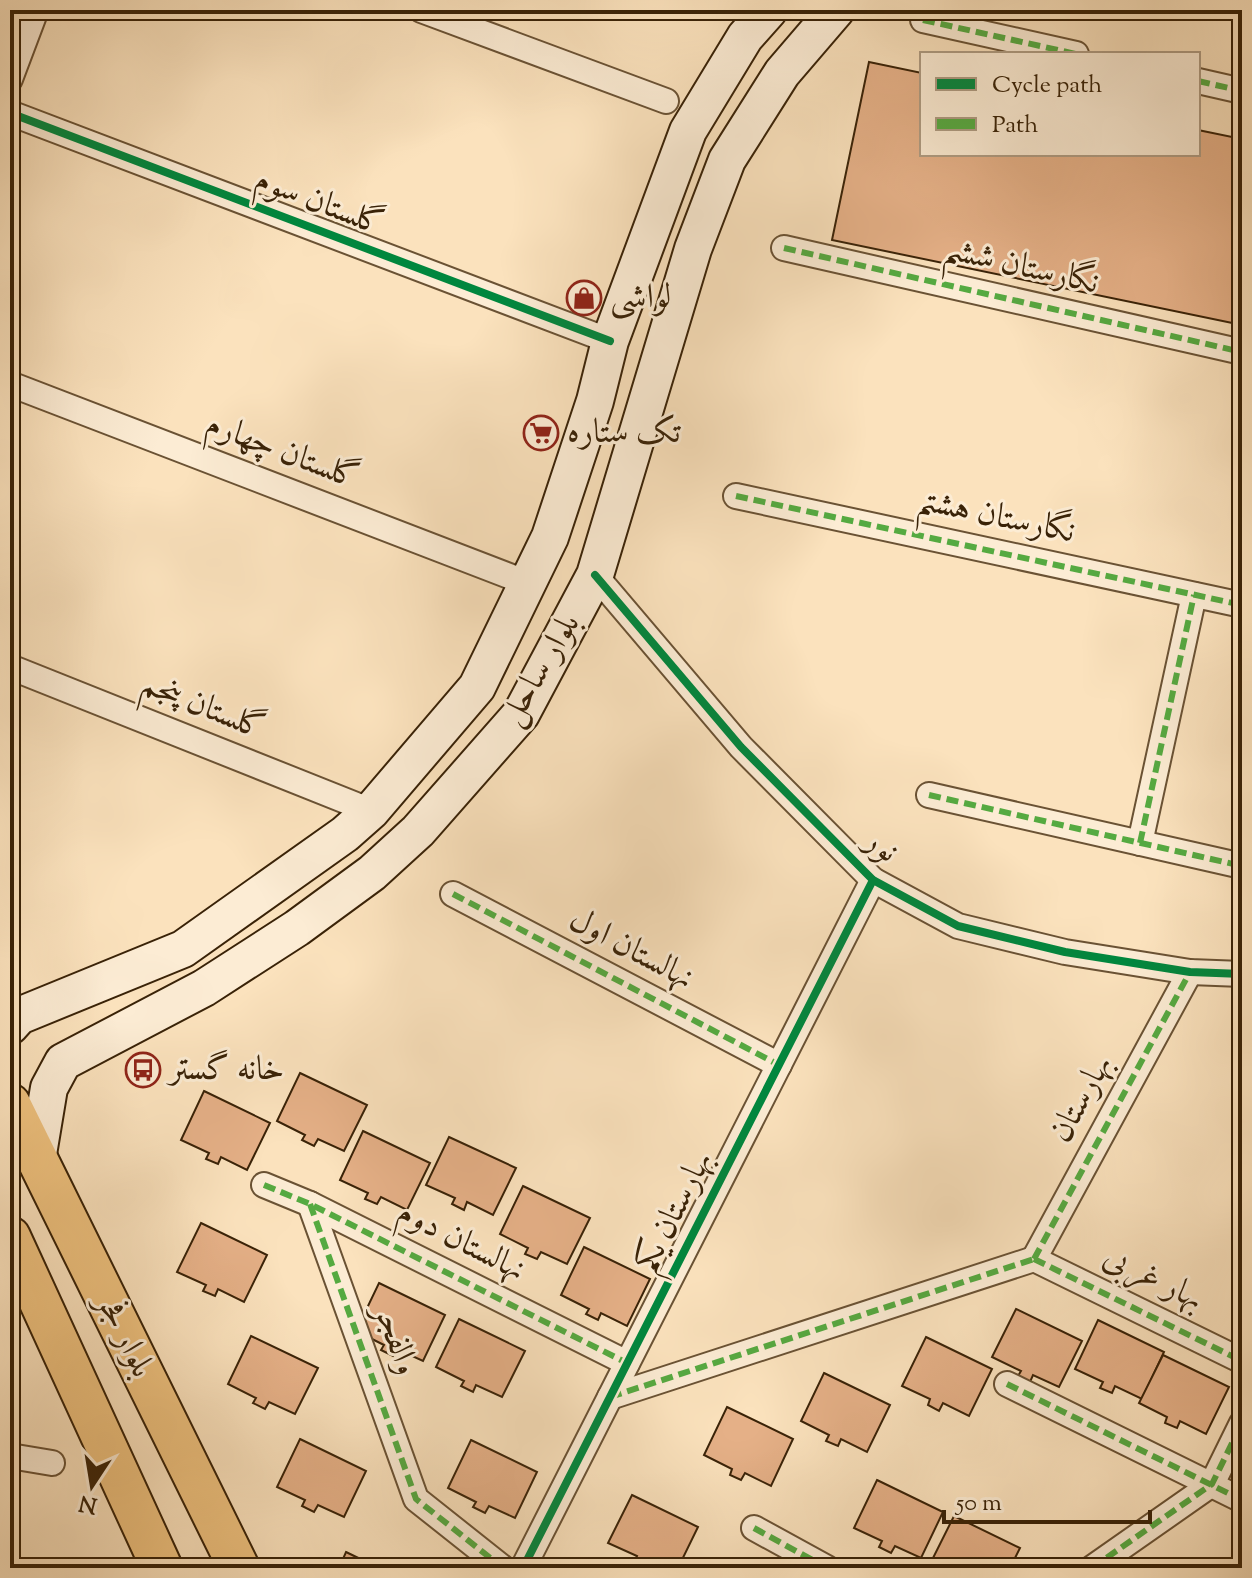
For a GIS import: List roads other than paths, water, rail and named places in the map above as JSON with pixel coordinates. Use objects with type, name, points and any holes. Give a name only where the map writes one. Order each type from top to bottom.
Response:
[{"type":"main road","name":"بلوار ساحل","points":[[10,1026],[19,1016],[183,949],[345,834],[371,811],[477,687],[530,584],[550,537],[595,401],[610,341],[688,131],[745,37],[769,10]]},
{"type":"main road","name":"بلوار ساحل","points":[[37,1160],[49,1088],[63,1062],[204,988],[297,928],[372,873],[418,831],[521,714],[595,575],[693,249],[727,160],[782,73],[836,10]]},
{"type":"main road","points":[[550,537],[595,575]]},
{"type":"main road","name":"بلوار فجر","points":[[10,1104],[239,1568]]},
{"type":"main road","name":"بلوار فجر","points":[[10,1237],[162,1568]]},
{"type":"street","points":[[10,79],[36,10]]},
{"type":"street","points":[[421,10],[666,101]]},
{"type":"street","points":[[923,20],[1067,52]]},
{"type":"street","points":[[1200,81],[1242,91]]},
{"type":"street","name":"گلستان سوم","points":[[10,113],[610,341]]},
{"type":"street","name":"نگارستان ششم","points":[[784,248],[1242,352]]},
{"type":"street","name":"گلستان چهارم","points":[[10,384],[530,584]]},
{"type":"street","name":"نگارستان هشتم","points":[[736,496],[1242,605]]},
{"type":"street","name":"نور","points":[[595,575],[741,747],[873,880],[875,878],[958,926],[1065,952],[1190,972],[1242,974]]},
{"type":"street","points":[[1140,843],[1194,595]]},
{"type":"street","name":"گلستان پنجم","points":[[10,667],[371,811]]},
{"type":"street","points":[[929,795],[1242,866]]},
{"type":"street","name":"بهارستان یکم","points":[[523,1568],[873,880]]},
{"type":"street","name":"نهالستان اول","points":[[453,894],[779,1065]]},
{"type":"street","name":"بهارستان","points":[[1034,1259],[1190,972]]},
{"type":"street","name":"نهالستان دوم","points":[[264,1185],[310,1204],[627,1363]]},
{"type":"street","name":"والفجر","points":[[310,1204],[416,1499],[503,1568]]},
{"type":"street","points":[[610,1397],[1034,1259]]},
{"type":"street","name":"بهار غربی","points":[[1034,1259],[1242,1361]]},
{"type":"street","points":[[1007,1384],[1242,1500]]},
{"type":"street","points":[[1092,1568],[1212,1484],[1242,1423]]},
{"type":"street","points":[[10,1456],[52,1463]]},
{"type":"street","points":[[754,1528],[827,1568]]},
{"type":"place","name":"لواشی","points":[[584,298]]},
{"type":"place","name":"تک ستاره","points":[[541,433]]},
{"type":"place","name":"خانه گستر","points":[[143,1070]]}]
